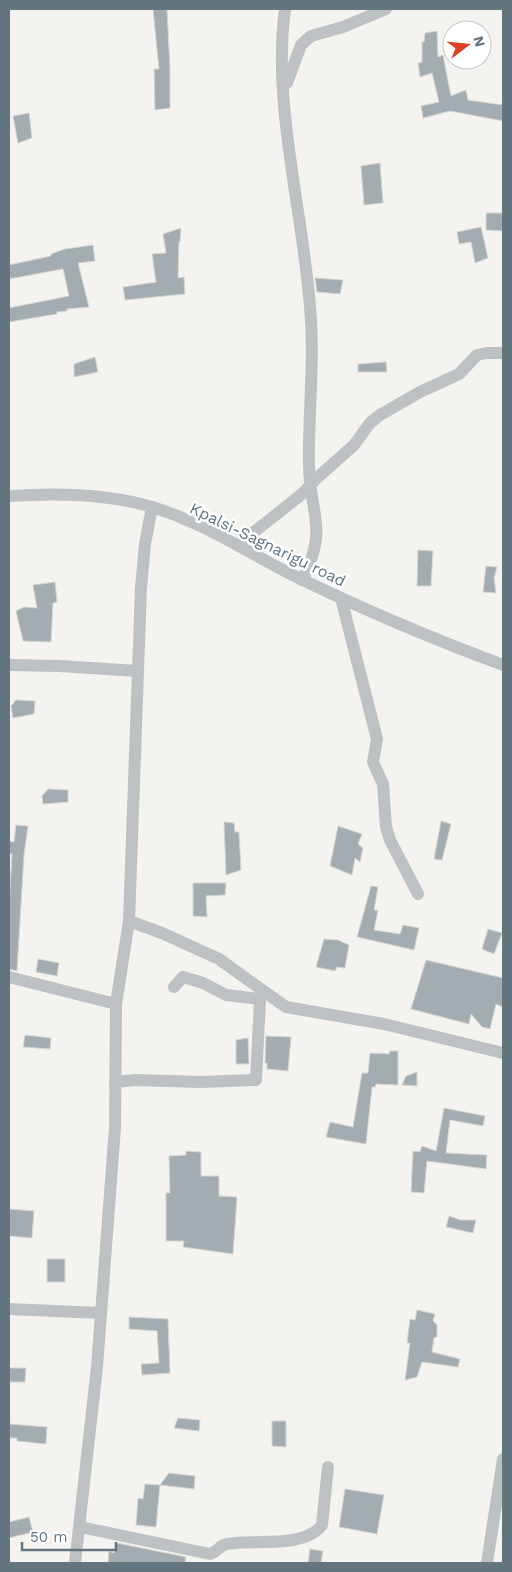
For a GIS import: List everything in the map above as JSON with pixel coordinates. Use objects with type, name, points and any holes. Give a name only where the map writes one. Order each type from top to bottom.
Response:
[{"type":"street","points":[[286,9],[282,36],[284,90],[310,306],[313,356],[309,398],[310,486],[317,521],[317,538],[312,560],[302,580]]},
{"type":"street","points":[[284,90],[301,45],[311,36],[343,27],[386,9]]},
{"type":"street","points":[[239,544],[297,498],[354,445],[370,423],[380,415],[420,392],[459,374],[477,355],[486,352],[503,353]]},
{"type":"street","name":"Kpalsi-Sagnarigu road","points":[[9,496],[91,498],[152,507],[239,544],[302,580],[341,598],[424,635],[503,665]]},
{"type":"street","points":[[75,1563],[101,1313],[115,1127],[116,1004],[129,922],[138,671],[145,544],[152,507]]},
{"type":"street","points":[[341,598],[377,740],[373,762],[383,784],[386,827],[390,840],[418,894]]},
{"type":"street","points":[[9,665],[138,671]]},
{"type":"street","points":[[129,922],[162,933],[219,959],[286,1007],[384,1024],[503,1053]]},
{"type":"street","points":[[9,977],[116,1004]]},
{"type":"street","points":[[115,1082],[135,1080],[168,1082],[256,1080],[260,999],[226,995],[203,983],[183,978],[174,987]]},
{"type":"street","points":[[9,1309],[101,1313]]},
{"type":"street","points":[[488,1563],[498,1526],[503,1459]]},
{"type":"street","points":[[80,1527],[210,1554],[227,1544],[300,1539],[312,1534],[322,1526],[328,1467]]},
{"type":"building","points":[[153,9],[167,9],[170,68],[170,108],[155,110],[154,69],[159,69]]},
{"type":"building","points":[[437,31],[438,57],[442,55],[442,70],[446,70],[451,96],[466,90],[468,100],[503,105],[503,121],[450,111],[423,118],[421,106],[439,102],[432,73],[420,77],[418,63],[422,62],[422,42],[424,42],[425,33]]},
{"type":"building","points":[[29,113],[32,138],[18,143],[13,116]]},
{"type":"building","points":[[380,163],[383,203],[364,205],[361,166]]},
{"type":"building","points":[[486,213],[503,213],[503,231],[486,230]]},
{"type":"building","points":[[481,227],[488,258],[475,263],[471,242],[459,244],[457,232]]},
{"type":"building","points":[[181,228],[178,278],[184,277],[185,294],[125,300],[123,287],[156,282],[152,254],[166,253],[163,234]]},
{"type":"building","points":[[93,245],[95,261],[78,263],[89,307],[67,309],[67,311],[57,312],[57,314],[9,322],[9,308],[69,296],[63,269],[9,279],[9,265],[51,256],[51,254],[65,249]]},
{"type":"building","points":[[315,278],[343,280],[340,294],[317,292]]},
{"type":"building","points":[[95,357],[98,372],[74,377],[74,364]]},
{"type":"building","points":[[386,362],[387,372],[358,372],[358,364]]},
{"type":"building","points":[[418,550],[433,551],[431,586],[417,586]]},
{"type":"building","points":[[486,566],[497,567],[494,578],[496,593],[483,592]]},
{"type":"building","points":[[55,582],[57,602],[53,603],[51,642],[23,641],[16,611],[24,607],[37,608],[33,585]]},
{"type":"building","points":[[16,700],[35,701],[34,714],[13,718],[11,706]]},
{"type":"building","points":[[48,789],[68,790],[68,802],[43,804],[42,796]]},
{"type":"building","points":[[441,821],[451,824],[442,860],[434,859]]},
{"type":"building","points":[[224,822],[234,823],[235,832],[239,832],[241,870],[226,875]]},
{"type":"building","points":[[16,825],[28,826],[24,855],[17,971],[9,969],[9,906],[12,854],[9,853],[9,841],[14,842]]},
{"type":"building","points":[[338,826],[362,834],[358,844],[363,848],[360,862],[355,858],[352,875],[330,866]]},
{"type":"building","points":[[193,883],[226,883],[225,895],[206,896],[207,917],[193,916]]},
{"type":"building","points":[[371,886],[378,887],[374,910],[378,910],[374,930],[400,934],[403,925],[419,928],[414,950],[357,937]]},
{"type":"building","points":[[488,929],[502,933],[494,954],[482,949]]},
{"type":"building","points":[[324,939],[338,940],[349,945],[345,968],[337,967],[335,971],[316,967]]},
{"type":"building","points":[[38,959],[59,963],[57,976],[36,972]]},
{"type":"building","points":[[426,960],[503,978],[503,1007],[496,1004],[490,1029],[482,1027],[471,1014],[469,1024],[411,1009]]},
{"type":"building","points":[[25,1035],[51,1038],[50,1049],[23,1047]]},
{"type":"building","points":[[266,1036],[291,1037],[288,1071],[267,1069],[267,1063],[265,1063]]},
{"type":"building","points":[[248,1038],[249,1064],[236,1064],[236,1040]]},
{"type":"building","points":[[390,1051],[398,1051],[398,1085],[376,1084],[375,1087],[372,1087],[366,1144],[326,1137],[330,1122],[353,1127],[362,1073],[368,1073],[370,1053],[389,1054]]},
{"type":"building","points":[[417,1072],[417,1086],[402,1085],[406,1076]]},
{"type":"building","points":[[444,1108],[485,1116],[483,1126],[450,1120],[446,1153],[487,1155],[486,1169],[427,1161],[424,1193],[411,1192],[413,1151],[420,1152],[422,1146],[436,1151]]},
{"type":"building","points":[[186,1151],[201,1152],[201,1176],[219,1176],[219,1196],[237,1197],[233,1254],[183,1247],[184,1241],[166,1241],[166,1193],[170,1193],[169,1156],[186,1155]]},
{"type":"building","points":[[9,1209],[34,1211],[32,1238],[9,1236]]},
{"type":"building","points":[[449,1216],[461,1220],[476,1220],[473,1233],[446,1227]]},
{"type":"building","points":[[47,1259],[65,1259],[65,1282],[47,1282]]},
{"type":"building","points":[[417,1310],[435,1314],[433,1321],[437,1325],[437,1337],[434,1338],[432,1352],[460,1359],[458,1367],[422,1362],[417,1377],[405,1380],[410,1343],[407,1343],[410,1319],[415,1320]]},
{"type":"building","points":[[129,1317],[168,1319],[170,1373],[142,1375],[141,1364],[159,1363],[157,1331],[129,1329]]},
{"type":"building","points":[[9,1368],[26,1368],[25,1382],[9,1382]]},
{"type":"building","points":[[178,1418],[200,1420],[199,1431],[174,1428]]},
{"type":"building","points":[[272,1421],[286,1421],[286,1447],[272,1446]]},
{"type":"building","points":[[9,1424],[47,1427],[46,1444],[17,1441],[17,1438],[9,1438]]},
{"type":"building","points":[[169,1473],[195,1476],[194,1489],[160,1485]]},
{"type":"building","points":[[145,1484],[160,1485],[156,1527],[136,1525],[138,1498],[143,1499]]},
{"type":"building","points":[[345,1489],[384,1495],[377,1534],[339,1527]]},
{"type":"building","points":[[29,1517],[33,1532],[9,1538],[9,1522]]},
{"type":"building","points":[[117,1543],[186,1557],[185,1563],[108,1563],[109,1551],[114,1553]]},
{"type":"building","points":[[310,1549],[323,1551],[321,1563],[308,1563]]}]
